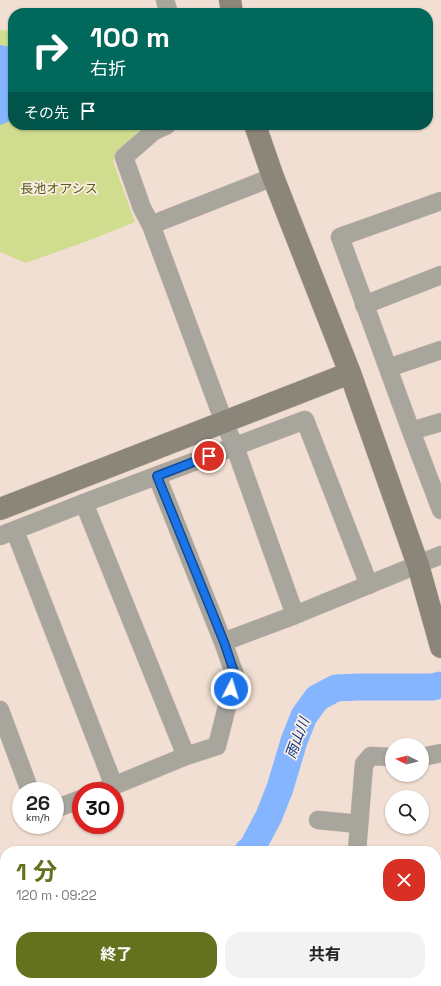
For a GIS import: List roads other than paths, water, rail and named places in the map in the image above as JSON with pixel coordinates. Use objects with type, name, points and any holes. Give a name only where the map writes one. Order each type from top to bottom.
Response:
[{"type":"street","points":[[156,130],[124,157],[142,208],[151,225],[224,422],[235,447],[295,615]]},
{"type":"street","points":[[257,130],[273,177],[350,373],[418,565],[441,647]]},
{"type":"street","points":[[151,225],[273,177]]},
{"type":"street","points":[[441,201],[340,237],[410,431],[441,510]]},
{"type":"street","points":[[364,305],[441,275]]},
{"type":"street","points":[[388,368],[441,350]]},
{"type":"street","points":[[0,508],[350,373]]},
{"type":"street","points":[[106,782],[7,534],[84,502],[305,420],[369,585]]},
{"type":"street","points":[[410,431],[441,422]]},
{"type":"street","points":[[123,782],[186,756],[217,746],[235,675],[224,642],[157,476]]},
{"type":"street","points":[[84,502],[186,756]]},
{"type":"street","points":[[224,642],[295,615],[441,555]]},
{"type":"street","points":[[0,710],[27,782]]},
{"type":"street","points":[[429,756],[441,753]]},
{"type":"street","points":[[357,846],[364,764],[371,756],[385,757]]},
{"type":"street","points":[[318,820],[359,824]]},
{"type":"water","points":[[0,45],[8,46],[8,122],[0,125]]},
{"type":"waterway","name":"雨山川","points":[[253,846],[269,816],[280,788],[294,741],[304,716],[317,698],[336,688],[432,687],[441,685]]},
{"type":"park label","name":"長池オアシス","points":[[59,188]]}]
